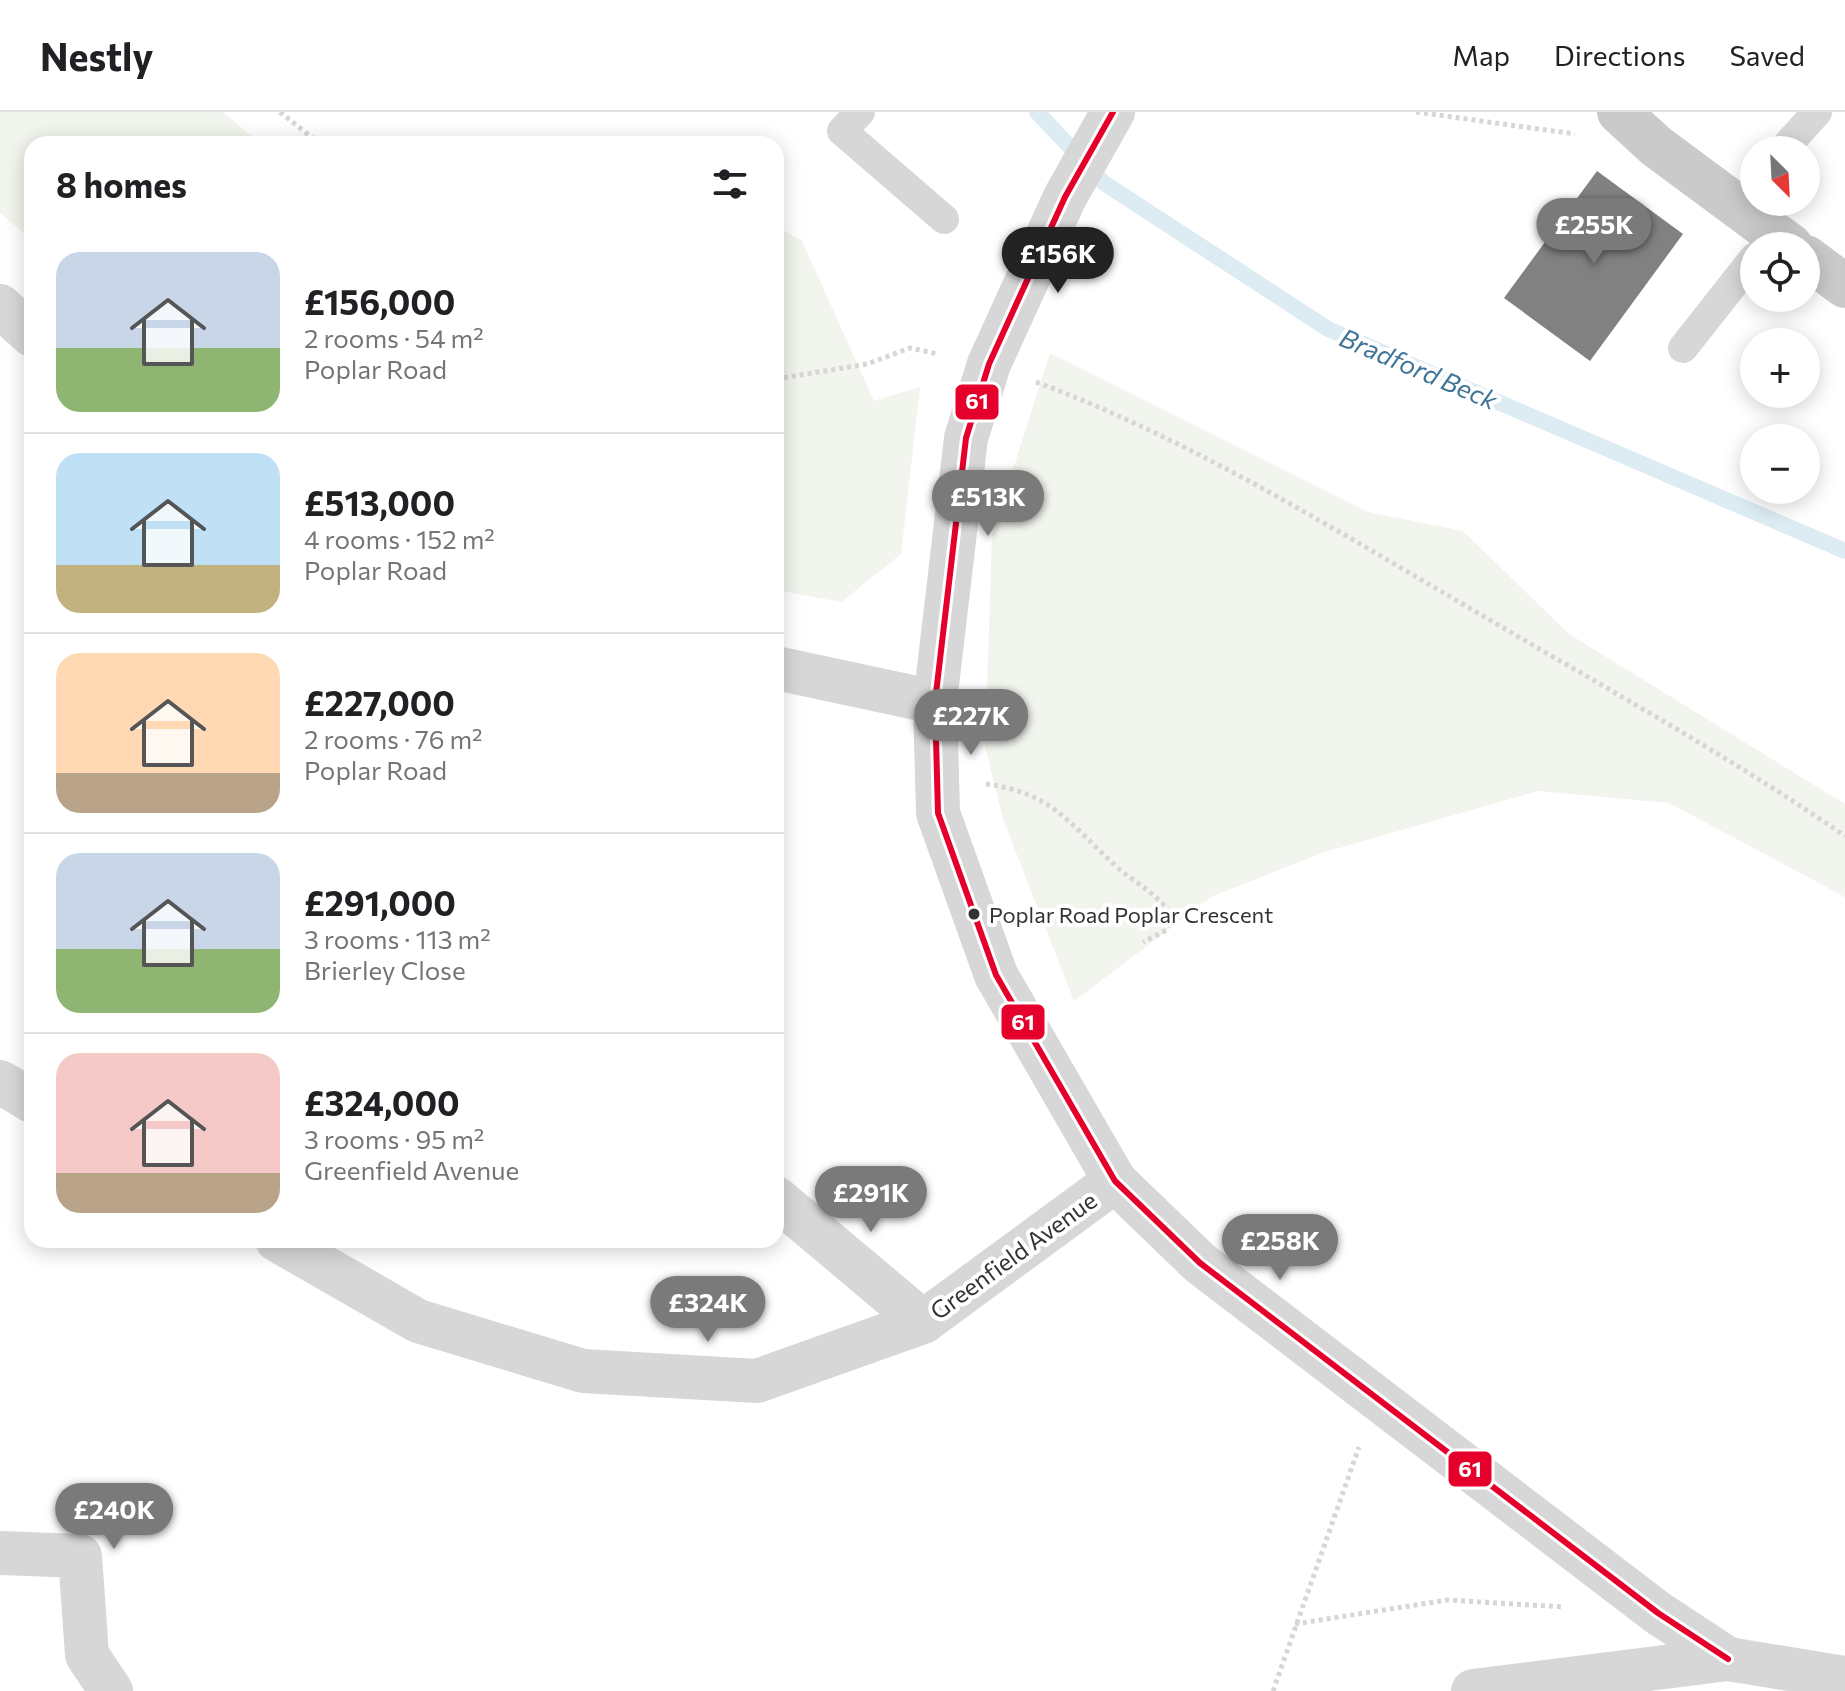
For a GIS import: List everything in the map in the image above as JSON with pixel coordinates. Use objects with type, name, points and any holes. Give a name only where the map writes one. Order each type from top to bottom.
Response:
[{"type":"main road","points":[[1619,112],[1656,146],[1740,191]]},
{"type":"main road","points":[[1820,272],[1845,286]]},
{"type":"street","points":[[1113,112],[1065,197],[989,364],[966,438],[935,702],[938,813],[996,975],[1115,1181],[1200,1263],[1658,1613],[1728,1659],[1845,1678]]},
{"type":"street","points":[[0,306],[24,328]]},
{"type":"street","points":[[784,670],[935,702]]},
{"type":"street","points":[[0,1082],[24,1096]]},
{"type":"street","name":"Greenfield Avenue","points":[[291,1248],[418,1321],[583,1371],[757,1381],[923,1322],[1115,1181]]},
{"type":"street","points":[[784,1205],[923,1322]]},
{"type":"street","points":[[0,1553],[80,1556],[87,1655],[111,1691]]},
{"type":"street","points":[[1473,1691],[1652,1680],[1728,1659]]},
{"type":"lane","points":[[1796,136],[1817,112]]},
{"type":"lane","points":[[842,118],[944,219]]},
{"type":"lane","points":[[1683,348],[1740,288]]},
{"type":"path","points":[[280,112],[310,136]]},
{"type":"path","points":[[1416,112],[1656,146]]},
{"type":"path","points":[[784,378],[867,364],[910,348],[989,364],[1080,398],[1226,470],[1633,704],[1845,836]]},
{"type":"path","points":[[938,777],[1009,787],[1052,804],[1119,869],[1161,898],[1171,916],[1167,930],[1143,942]]},
{"type":"path","points":[[1273,1691],[1376,1400]]},
{"type":"path","points":[[1295,1624],[1447,1600],[1567,1608]]},
{"type":"shaded area","points":[[0,112],[223,112],[251,136],[24,136],[24,233],[0,213]]},
{"type":"shaded area","points":[[784,231],[802,241],[874,401],[920,387],[901,554],[841,602],[784,591]]},
{"type":"shaded area","points":[[1050,353],[1368,512],[1463,531],[1569,634],[1845,804],[1845,897],[1669,803],[1538,791],[1325,852],[1213,896],[1074,1001],[1003,819],[985,747],[992,536]]},
{"type":"building","points":[[1597,171],[1683,234],[1590,361],[1504,298]]},
{"type":"waterway","name":"Bradford Beck","points":[[1037,112],[1104,183],[1328,329],[1845,551]]},
{"type":"transit line","name":"61","points":[[1113,112],[1065,197],[989,364],[966,438],[935,702],[938,813],[996,975],[1115,1181],[1200,1263],[1658,1613],[1728,1659]]},
{"type":"place","name":"Poplar Road Poplar Crescent","points":[[974,914]]}]
